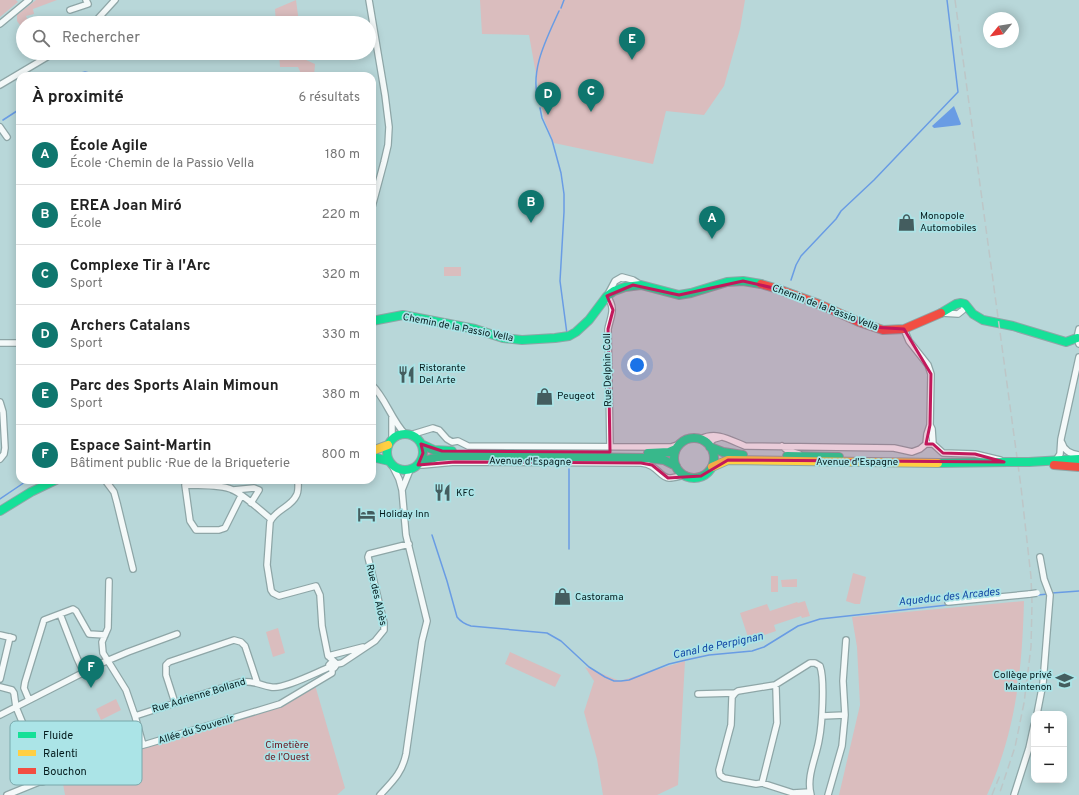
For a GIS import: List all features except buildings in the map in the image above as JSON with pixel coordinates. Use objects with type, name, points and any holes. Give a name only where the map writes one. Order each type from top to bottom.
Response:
[{"type":"main road","name":"Chemin de la Passio Vella","points":[[376,320],[403,315],[475,329],[503,338],[522,340],[555,338],[572,335],[583,327],[607,296],[614,291],[625,287],[641,285],[676,295],[691,293],[727,282],[736,281],[756,282],[819,304],[871,327],[883,330],[904,329],[941,313],[956,304],[965,304],[973,314],[983,320],[1012,326],[1034,334],[1066,342],[1078,341]]},
{"type":"main road","points":[[376,449],[401,435],[408,435],[420,443],[423,453],[419,463],[410,470],[400,470],[390,463],[376,458]]},
{"type":"main road","points":[[694,438],[701,439],[709,445],[714,457],[712,467],[706,473],[696,477],[685,475],[680,472],[676,466],[675,459],[678,446],[688,439],[694,438]]},
{"type":"main road","points":[[390,442],[387,453],[390,463]]},
{"type":"main road","name":"Avenue d'Espagne","points":[[420,443],[434,450],[442,451],[658,453],[678,446]]},
{"type":"main road","name":"Avenue d'Espagne","points":[[709,445],[723,452],[735,455],[979,458],[1004,461]]},
{"type":"main road","name":"Avenue d'Espagne","points":[[419,463],[438,457],[450,456],[657,458],[666,460],[676,466]]},
{"type":"main road","name":"Avenue d'Espagne","points":[[1032,462],[1079,459]]},
{"type":"main road","name":"Avenue d'Espagne","points":[[712,467],[728,460],[812,462],[1004,461],[1032,462],[1079,467]]},
{"type":"main road","points":[[0,507],[24,491],[38,484]]},
{"type":"main road","points":[[0,511],[31,492],[48,484]]},
{"type":"street","points":[[0,24],[29,0]]},
{"type":"street","points":[[70,10],[88,4],[86,0]]},
{"type":"street","points":[[100,16],[115,0]]},
{"type":"street","points":[[369,0],[372,16]]},
{"type":"street","points":[[376,43],[389,127],[388,145],[376,192]]},
{"type":"street","points":[[22,72],[42,60]]},
{"type":"street","points":[[0,85],[16,75]]},
{"type":"street","points":[[0,127],[7,137]]},
{"type":"street","name":"Rue Delphin Coll","points":[[607,296],[612,304],[613,310],[608,328],[610,446]]},
{"type":"street","points":[[904,329],[909,341],[928,365],[930,374],[930,425],[932,429],[933,444]]},
{"type":"street","points":[[1078,341],[1079,329]]},
{"type":"street","points":[[0,343],[16,343]]},
{"type":"street","points":[[1056,460],[1060,454],[1061,439],[1079,357]]},
{"type":"street","points":[[376,389],[380,393],[392,417],[408,435]]},
{"type":"street","points":[[0,402],[3,412],[5,448],[4,454],[0,459]]},
{"type":"street","points":[[390,442],[393,432],[392,417]]},
{"type":"street","points":[[926,444],[930,425]]},
{"type":"street","name":"Avenue d'Espagne","points":[[408,435],[433,428],[439,430],[452,442],[458,441],[468,446],[678,446]]},
{"type":"street","points":[[420,443],[422,432]]},
{"type":"street","name":"Avenue d'Espagne","points":[[701,439],[712,436],[723,437],[745,446],[894,448],[912,452],[920,449],[926,444],[933,444],[943,453],[975,454],[1004,461]]},
{"type":"street","points":[[709,445],[714,440],[723,437]]},
{"type":"street","points":[[1061,439],[1063,447],[1069,453],[1079,455]]},
{"type":"street","points":[[782,446],[788,451],[794,453],[817,456]]},
{"type":"street","points":[[380,795],[396,778],[403,766],[406,754],[423,638],[424,606],[406,534],[402,490],[399,479],[390,463]]},
{"type":"street","name":"Avenue d'Espagne","points":[[419,463],[641,463],[652,465],[664,477],[668,478],[685,475]]},
{"type":"street","points":[[402,490],[410,470]]},
{"type":"street","points":[[108,484],[114,492],[133,569]]},
{"type":"street","points":[[298,484],[296,496],[271,519],[267,565],[271,590],[273,594],[279,596],[316,586],[320,595],[322,626],[328,656],[333,665]]},
{"type":"street","points":[[241,496],[225,528],[219,530],[196,530],[190,521],[185,485],[219,487],[233,490],[254,488],[259,490],[251,503]]},
{"type":"street","points":[[233,490],[271,519]]},
{"type":"street","name":"Rue des Aloès","points":[[333,665],[342,663],[375,641],[384,630],[384,623],[368,557],[369,554],[409,544]]},
{"type":"street","points":[[1038,711],[1043,683],[1050,596],[1044,579],[1040,557]]},
{"type":"street","points":[[109,581],[108,628],[102,642],[103,653],[126,690],[136,721]]},
{"type":"street","points":[[948,602],[1030,594],[1049,590]]},
{"type":"street","points":[[29,700],[24,688],[25,682],[44,620],[73,609],[76,611],[89,634],[105,635]]},
{"type":"street","points":[[60,614],[76,658],[84,673]]},
{"type":"street","points":[[0,715],[102,663],[177,634]]},
{"type":"street","points":[[0,635],[11,638],[0,679]]},
{"type":"street","points":[[175,703],[166,675],[166,665],[170,662],[234,640],[241,642],[245,646],[257,682]]},
{"type":"street","points":[[828,795],[842,746],[845,715],[843,681],[846,640]]},
{"type":"street","name":"Rue des Aloès","points":[[328,656],[367,646]]},
{"type":"street","points":[[698,694],[735,693],[738,691],[775,685],[810,663],[815,663],[820,666],[822,676],[822,716],[819,740],[810,774],[809,787],[811,793],[793,793],[762,783],[756,784],[724,778],[719,774],[731,725],[732,696],[735,693]]},
{"type":"street","name":"Rue Adrienne Bolland","points":[[135,716],[249,680],[271,687],[285,686],[333,665]]},
{"type":"street","name":"Allée du Souvenir","points":[[143,745],[280,704],[332,673],[333,665]]},
{"type":"street","points":[[762,783],[777,723],[775,685]]},
{"type":"street","points":[[0,687],[12,690],[16,707],[22,721]]},
{"type":"street","points":[[822,716],[845,715]]},
{"type":"street","points":[[1014,795],[1031,736]]},
{"type":"street","name":"Allée du Souvenir","points":[[7,795],[32,785]]},
{"type":"highlighted area","points":[[743,281],[778,289],[871,327],[904,329],[931,374],[930,425],[926,444],[933,444],[943,453],[975,454],[1004,462],[728,460],[701,476],[668,478],[652,465],[641,463],[455,462],[418,465],[423,453],[421,444],[442,451],[610,452],[608,329],[613,310],[607,296],[633,285],[679,295]]},
{"type":"green space","points":[[0,0],[16,0],[18,2],[0,17]]},
{"type":"green space","points":[[36,0],[57,0],[33,9],[34,14],[26,16],[17,15]]},
{"type":"green space","points":[[296,0],[298,16],[276,16],[275,9]]},
{"type":"green space","points":[[480,0],[745,0],[740,29],[724,86],[704,115],[666,111],[653,164],[554,143],[544,119],[529,35],[482,34]]},
{"type":"green space","points":[[280,60],[306,60],[315,64],[314,72],[300,72],[298,67],[280,67]]},
{"type":"green space","points":[[444,267],[461,267],[461,276],[444,276]]},
{"type":"green space","points":[[853,573],[866,577],[860,604],[846,601]]},
{"type":"green space","points":[[771,576],[778,576],[778,592],[771,592]]},
{"type":"green space","points":[[797,579],[797,587],[782,587],[781,580]]},
{"type":"green space","points":[[805,601],[810,616],[802,618],[801,616],[774,625],[776,631],[749,640],[740,613],[767,604],[770,611],[797,602]]},
{"type":"green space","points":[[1024,601],[1016,700],[1005,748],[987,795],[839,795],[860,705],[857,647],[852,617]]},
{"type":"green space","points":[[278,628],[285,653],[273,657],[266,632]]},
{"type":"green space","points":[[510,652],[561,675],[555,687],[505,664]]},
{"type":"green space","points":[[685,661],[678,785],[657,795],[603,795],[597,759],[584,712],[594,681],[585,667],[620,681]]},
{"type":"green space","name":"Cimetière de l'Ouest","points":[[315,685],[345,788],[337,795],[65,795],[63,785],[142,785],[142,748],[220,726],[281,706]]},
{"type":"green space","points":[[116,699],[121,710],[101,720],[96,709]]},
{"type":"water","points":[[954,106],[961,124],[960,125],[934,128],[932,126]]},
{"type":"waterway","points":[[561,8],[564,0]]},
{"type":"waterway","points":[[791,280],[801,256],[836,219],[841,211],[874,180],[958,92],[947,0]]},
{"type":"waterway","points":[[538,101],[536,89],[538,66],[545,44],[559,11]]},
{"type":"waterway","points":[[540,108],[542,118],[552,140],[561,173],[564,194],[560,281],[567,334]]},
{"type":"waterway","points":[[3,120],[16,112]]},
{"type":"waterway","points":[[569,469],[569,549]]},
{"type":"waterway","points":[[0,499],[22,484]]},
{"type":"waterway","name":"Canal de Perpignan","points":[[432,535],[457,617],[461,622],[471,626],[547,633],[561,641],[589,667],[614,681],[629,680],[669,664],[686,660],[709,655],[752,651],[764,647],[798,626],[820,619],[993,600]]},
{"type":"waterway","name":"Aqueduc des Arcades","points":[[1052,593],[1079,591]]},
{"type":"waterway","name":"Aqueduc des Arcades","points":[[1038,595],[1048,594]]},
{"type":"railway","points":[[955,0],[1021,487],[1031,577],[1031,647],[1024,703],[1015,747],[999,795]]},
{"type":"railway","points":[[992,795],[1000,775]]},
{"type":"traffic: fast","points":[[376,320],[403,315],[475,329],[503,338],[522,340],[555,338],[569,336],[576,332],[589,320],[607,296],[614,291],[625,287],[641,285],[679,295],[691,293],[727,282],[743,281],[761,284]]},
{"type":"traffic: fast","points":[[941,313],[956,304],[961,303],[965,304],[973,314],[983,320],[1013,326],[1066,342],[1077,338]]},
{"type":"traffic: fast","points":[[409,434],[418,439],[422,445],[423,452],[422,459],[418,465],[409,470],[401,470],[392,465],[388,459],[387,448],[392,439],[398,435],[409,434]]},
{"type":"traffic: fast","points":[[694,438],[708,444],[714,458],[708,472],[694,478],[680,472],[674,458],[680,444],[694,438]]},
{"type":"traffic: fast","points":[[421,444],[434,450],[452,451]]},
{"type":"traffic: fast","points":[[710,447],[723,452],[743,455]]},
{"type":"traffic: fast","points":[[648,453],[669,452],[676,449]]},
{"type":"traffic: fast","points":[[420,462],[438,457],[450,456],[646,458],[664,460],[676,466]]},
{"type":"traffic: fast","points":[[787,456],[839,457]]},
{"type":"traffic: fast","points":[[376,458],[389,461]]},
{"type":"traffic: fast","points":[[1029,462],[1079,459]]},
{"type":"traffic: fast","points":[[938,463],[1008,462]]},
{"type":"traffic: fast","points":[[1008,462],[1029,462]]},
{"type":"traffic: fast","points":[[0,511],[31,492],[48,484]]},
{"type":"traffic: slow","points":[[376,450],[388,445]]},
{"type":"traffic: slow","points":[[712,467],[728,460],[938,463]]},
{"type":"traffic: jam","points":[[761,284],[819,304],[859,322],[883,330],[904,329],[941,313]]},
{"type":"traffic: jam","points":[[1054,465],[1079,467]]},
{"type":"place","name":"Parc des Sports Alain Mimoun","points":[[632,60]]},
{"type":"place","name":"Complexe Tir à l'Arc","points":[[591,112]]},
{"type":"place","name":"Archers Catalans","points":[[548,115]]},
{"type":"place","name":"Monopole Automobiles","points":[[907,222]]},
{"type":"place","name":"EREA Joan Miró","points":[[531,223]]},
{"type":"place","name":"École Agile","points":[[712,239]]},
{"type":"place","name":"Ristorante Del Arte","points":[[406,374]]},
{"type":"place","name":"Peugeot","points":[[544,396]]},
{"type":"place","name":"KFC","points":[[443,493]]},
{"type":"place","name":"Holiday Inn","points":[[366,514]]},
{"type":"place","name":"Castorama","points":[[562,597]]},
{"type":"place","name":"Collège privé Maintenon","points":[[1065,681]]},
{"type":"place","name":"Espace Saint-Martin","points":[[91,688]]}]
